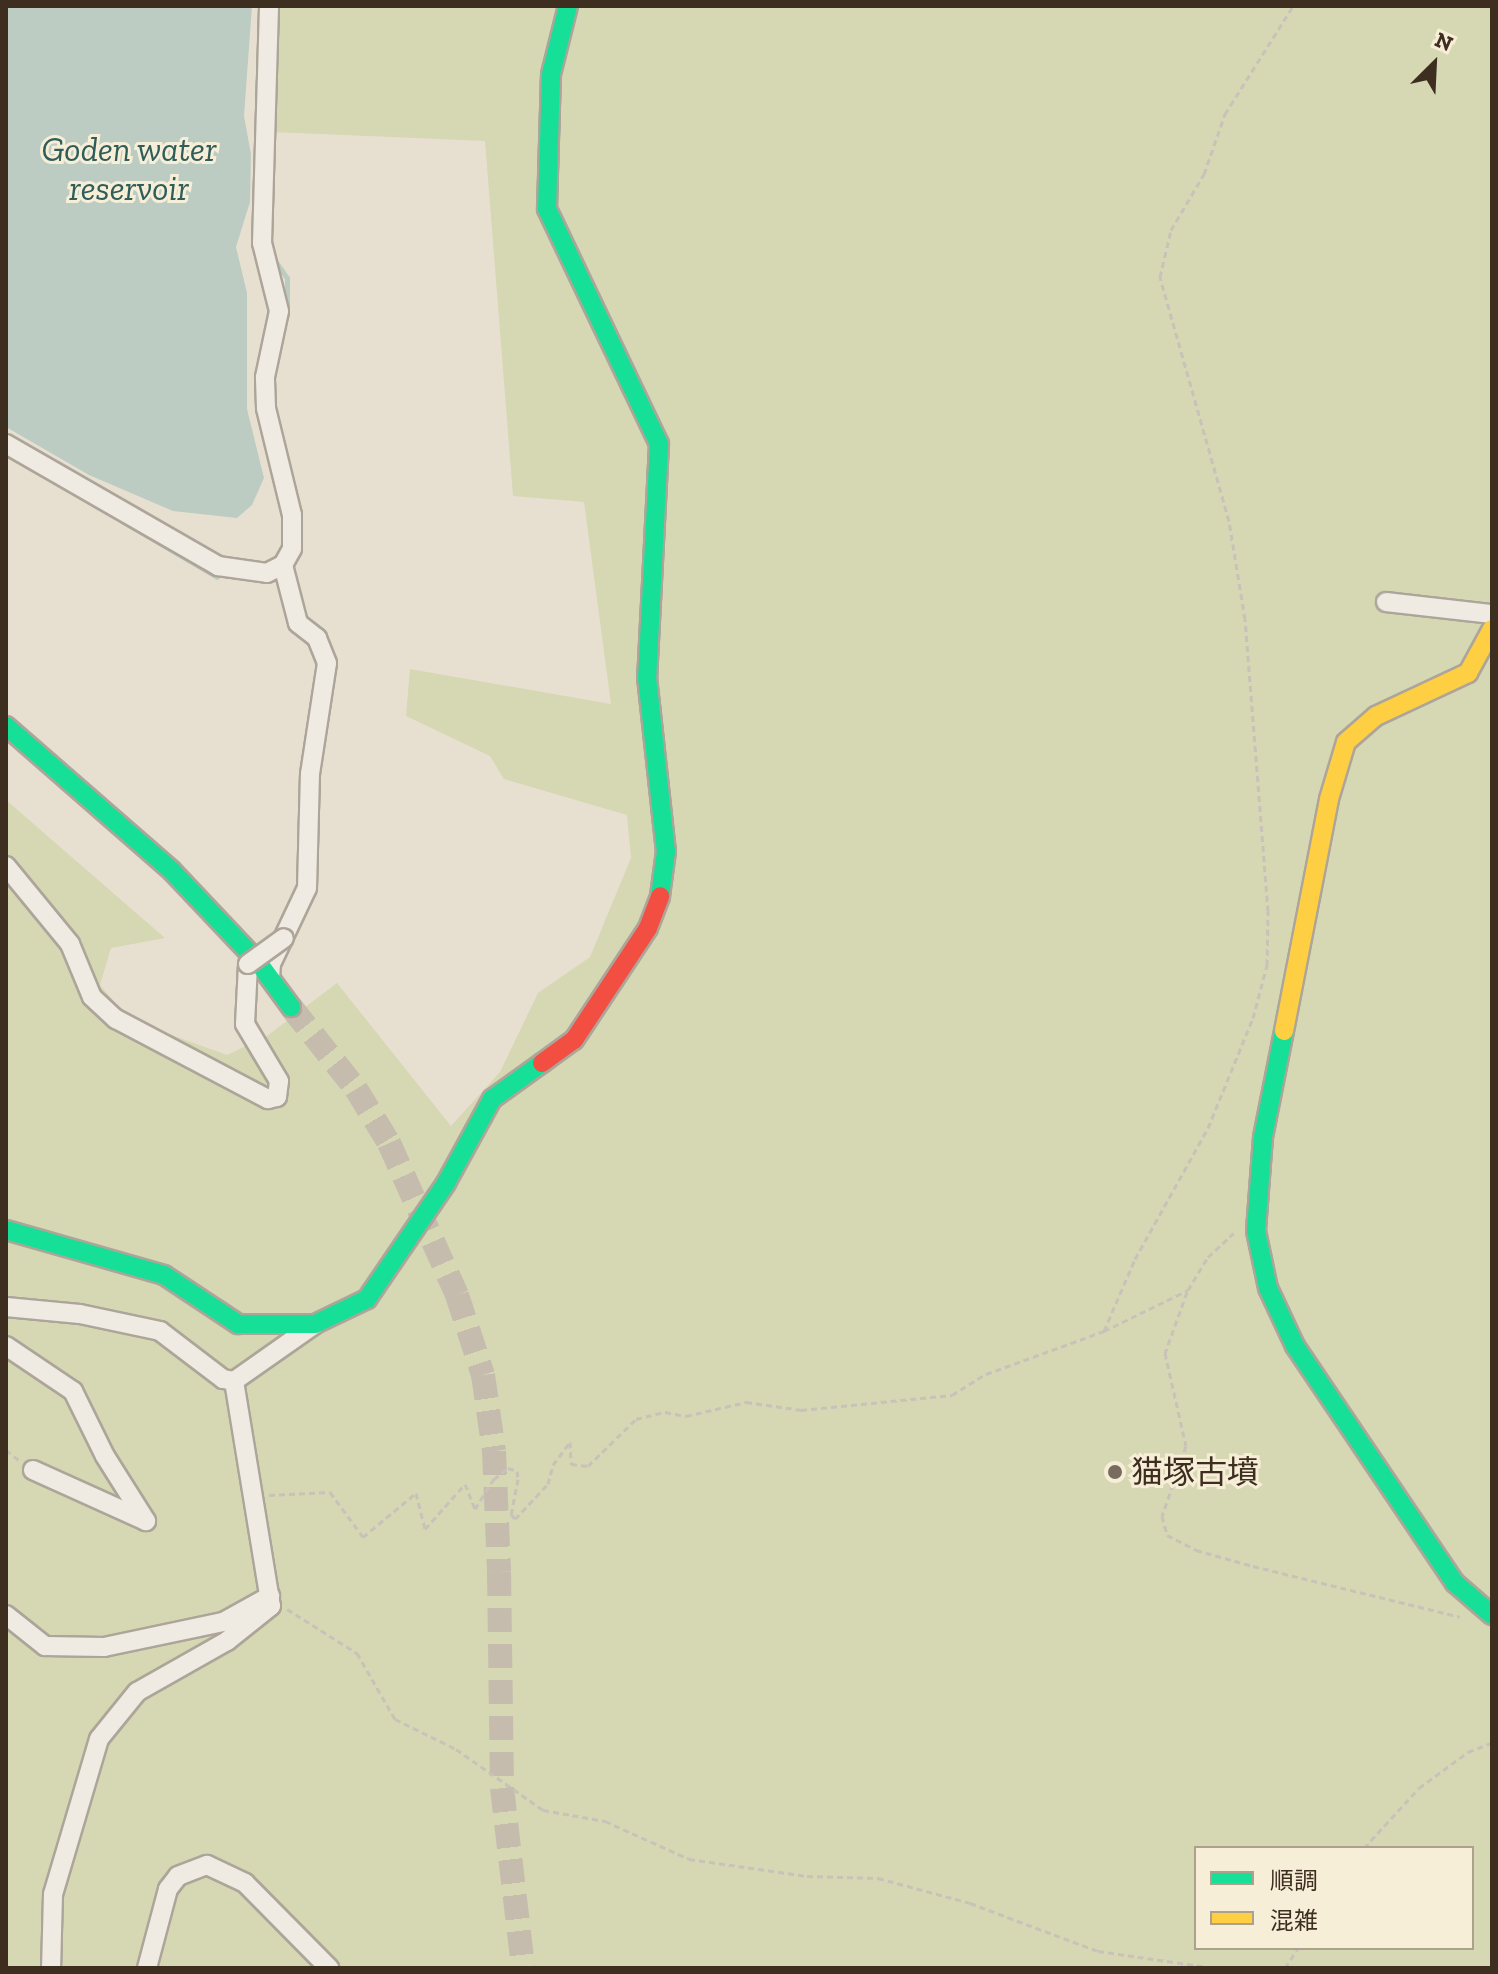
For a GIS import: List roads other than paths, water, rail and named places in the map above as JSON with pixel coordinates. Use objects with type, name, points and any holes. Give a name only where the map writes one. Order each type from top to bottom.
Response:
[{"type":"street","points":[[6,444],[218,566],[267,573],[283,565],[292,549],[292,515],[266,408],[265,377],[279,311],[262,243],[269,6]]},
{"type":"street","points":[[6,1307],[80,1314],[160,1331],[223,1379],[234,1381],[315,1324],[367,1299],[446,1183],[492,1099],[574,1040],[633,955],[663,889],[666,851],[647,677],[659,444],[547,209],[551,74],[568,6]]},
{"type":"street","points":[[270,978],[284,938],[297,918],[311,863],[310,774],[327,663],[317,638],[298,623],[283,565]]},
{"type":"street","points":[[1386,602],[1492,614]]},
{"type":"street","points":[[1492,629],[1468,673],[1376,716],[1346,742],[1329,799],[1263,1137],[1256,1231],[1268,1288],[1295,1346],[1455,1583],[1492,1615]]},
{"type":"street","points":[[6,726],[172,871],[270,978],[291,1007]]},
{"type":"street","points":[[6,866],[70,944],[92,997],[116,1019],[268,1099],[277,1097],[279,1081],[245,1024],[248,964],[284,938]]},
{"type":"street","points":[[6,1230],[164,1275],[199,1294],[218,1313],[238,1324],[315,1324]]},
{"type":"street","points":[[6,1346],[73,1391],[105,1456],[146,1521],[33,1470]]},
{"type":"street","points":[[51,1968],[53,1894],[99,1739],[137,1692],[253,1624],[271,1606],[234,1381]]},
{"type":"street","points":[[6,1615],[45,1646],[104,1647],[223,1622],[270,1596]]},
{"type":"street","points":[[147,1968],[168,1889],[178,1876],[207,1865],[245,1883],[329,1968]]},
{"type":"water","name":"Goden water reservoir","points":[[6,6],[252,6],[244,116],[251,154],[250,202],[236,247],[247,293],[247,409],[264,478],[252,505],[237,518],[173,511],[89,475],[6,427]]},
{"type":"waterway","points":[[273,258],[287,278],[287,315]]},
{"type":"waterway","points":[[122,521],[217,577]]},
{"type":"tunnel","points":[[291,1007],[356,1089],[389,1143],[457,1295],[483,1375],[494,1451],[502,1788],[523,1968]]},
{"type":"place","name":"猫塚古墳","points":[[1115,1472]]}]
